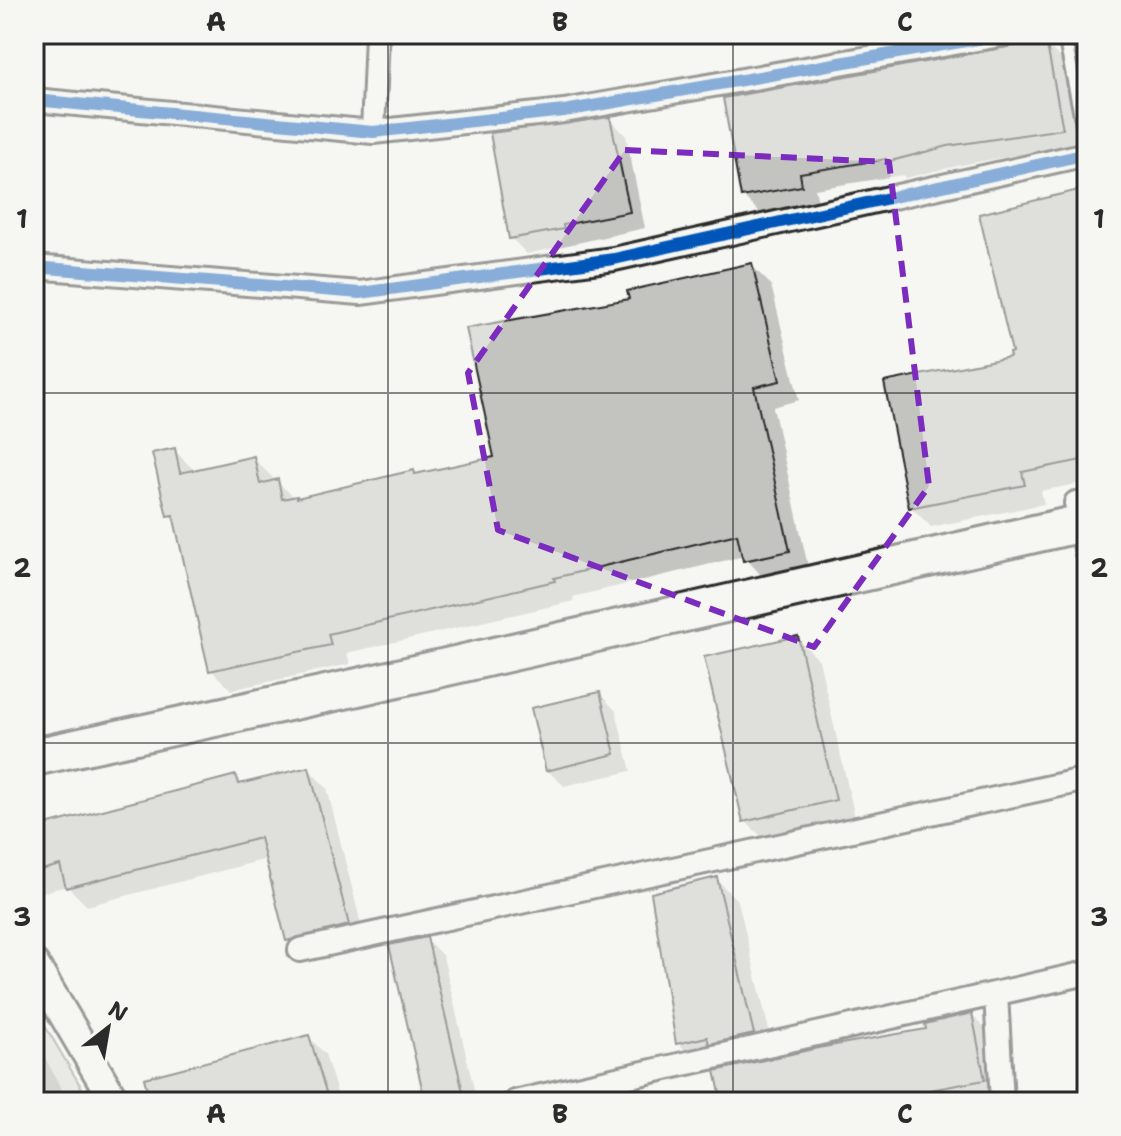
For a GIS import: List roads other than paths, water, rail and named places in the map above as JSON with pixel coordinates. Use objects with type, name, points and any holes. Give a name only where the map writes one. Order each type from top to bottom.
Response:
[{"type":"highway","points":[[34,733],[1083,520]]},
{"type":"highway","points":[[34,757],[388,680],[1083,520]]},
{"type":"street","points":[[373,132],[377,34]]},
{"type":"street","points":[[34,100],[373,132],[564,111],[1006,34]]},
{"type":"street","points":[[34,267],[360,293],[614,259],[1087,154]]},
{"type":"street","points":[[300,950],[1087,779]]},
{"type":"street","points":[[34,964],[115,1102]]},
{"type":"street","points":[[515,1102],[1087,973]]},
{"type":"street","points":[[996,994],[1002,1102]]},
{"type":"lane","points":[[1064,34],[1087,147]]}]
